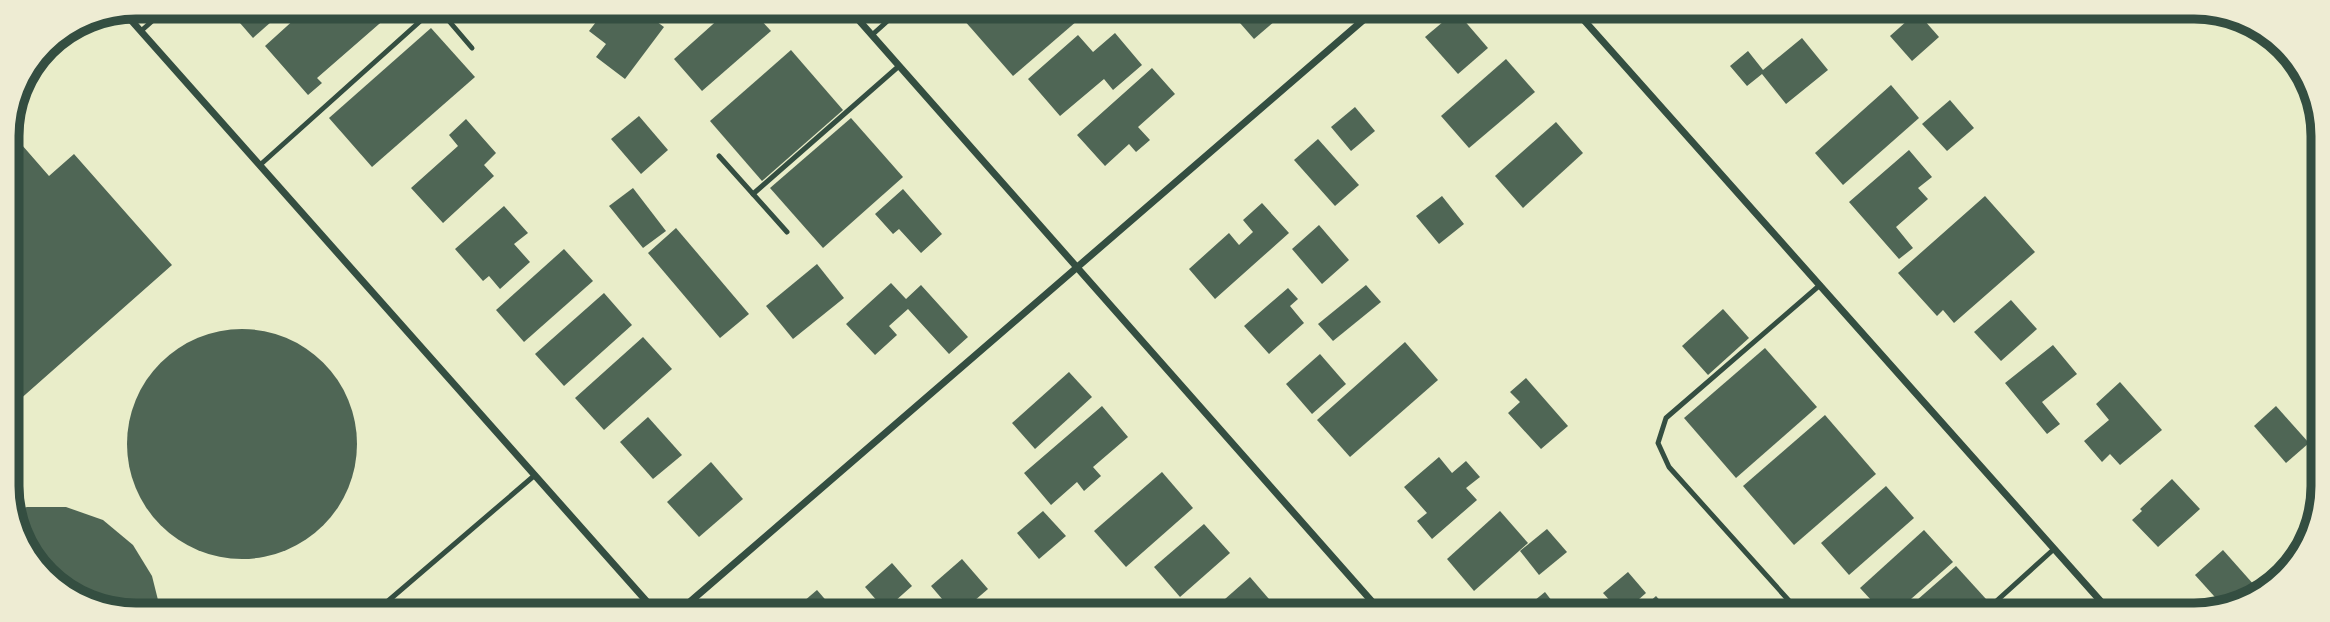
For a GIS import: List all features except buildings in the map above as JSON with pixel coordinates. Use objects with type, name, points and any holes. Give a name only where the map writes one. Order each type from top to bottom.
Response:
[{"type":"street","points":[[130,19],[648,603]]},
{"type":"street","points":[[858,19],[1373,603]]},
{"type":"street","points":[[689,603],[1364,19]]},
{"type":"street","points":[[1583,19],[2102,603]]},
{"type":"lane","points":[[141,31],[154,19]]},
{"type":"lane","points":[[260,165],[423,19]]},
{"type":"lane","points":[[447,19],[472,48]]},
{"type":"lane","points":[[872,35],[890,19]]},
{"type":"lane","points":[[753,194],[899,66]]},
{"type":"lane","points":[[719,156],[787,232]]},
{"type":"lane","points":[[1791,603],[1669,467],[1658,443],[1666,418],[1820,285]]},
{"type":"lane","points":[[386,603],[535,475]]},
{"type":"lane","points":[[1994,603],[2054,549]]}]
